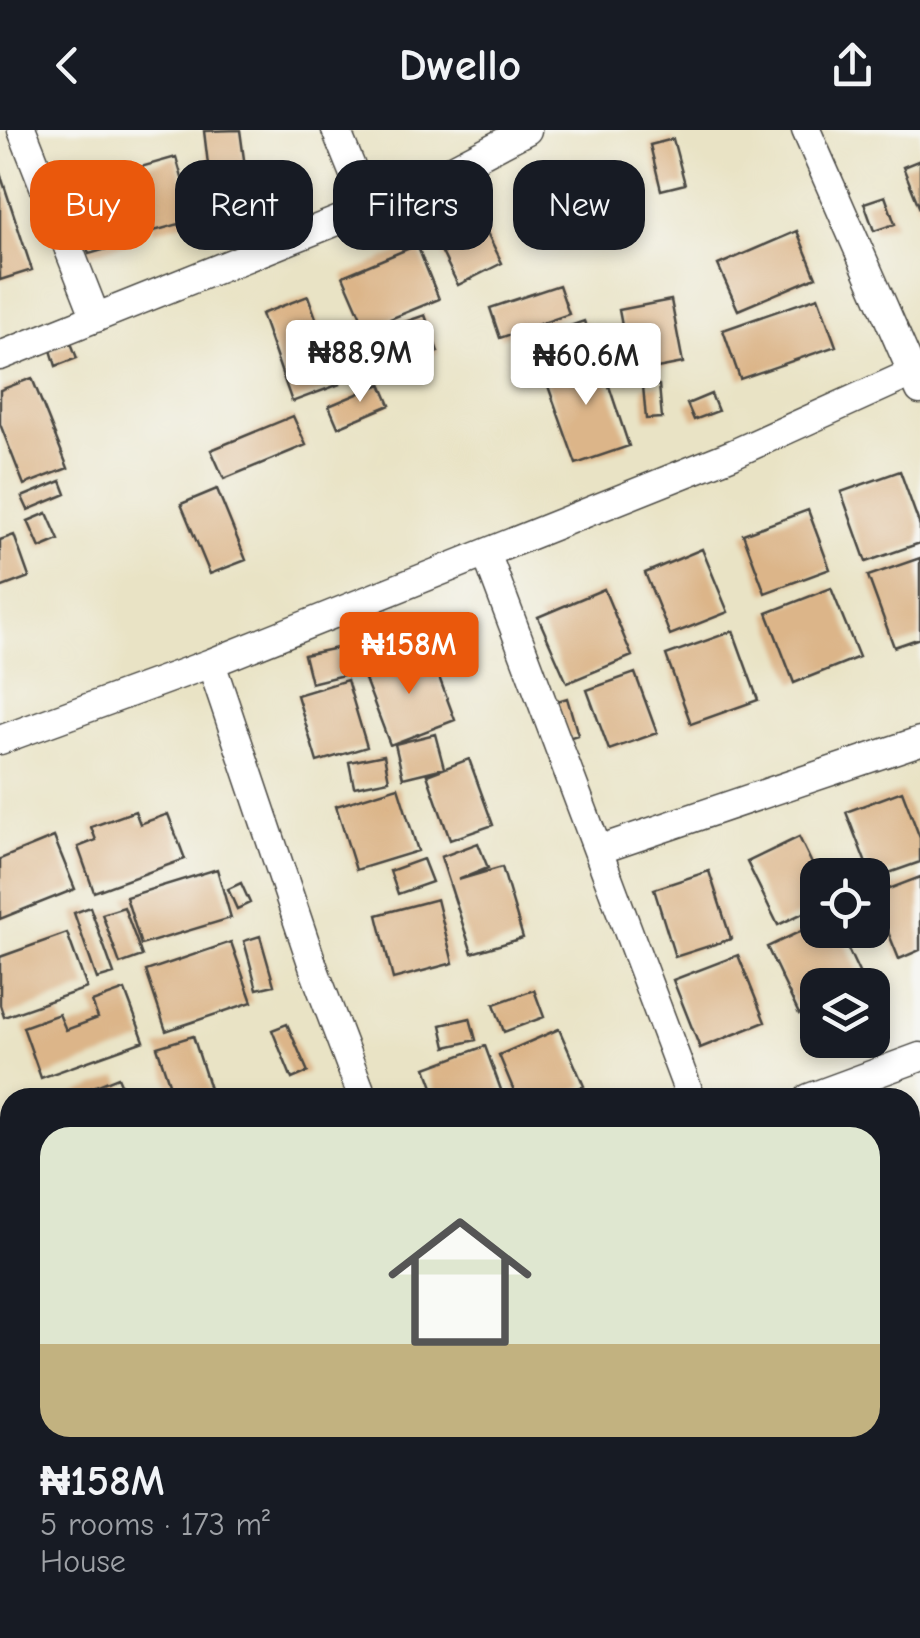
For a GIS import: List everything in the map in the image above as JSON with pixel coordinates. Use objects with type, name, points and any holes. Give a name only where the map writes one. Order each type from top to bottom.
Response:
[{"type":"street","points":[[22,130],[96,318]]},
{"type":"street","points":[[336,130],[348,160]]},
{"type":"street","points":[[469,160],[526,130]]},
{"type":"street","points":[[0,740],[210,662],[916,382],[806,130]]},
{"type":"street","points":[[0,356],[333,222]]},
{"type":"street","points":[[486,553],[686,1088]]},
{"type":"street","points":[[210,662],[359,1088]]},
{"type":"street","points":[[598,850],[920,741]]},
{"type":"street","points":[[836,1088],[920,1058]]},
{"type":"building","points":[[240,130],[244,160],[207,160],[204,131]]},
{"type":"building","points":[[673,139],[685,184],[661,190],[650,145]]},
{"type":"building","points":[[176,157],[177,160],[175,225],[155,231],[155,163]]},
{"type":"building","points":[[920,160],[920,209],[903,167]]},
{"type":"building","points":[[0,173],[32,270],[0,280]]},
{"type":"building","points":[[885,196],[895,224],[874,231],[864,203]]},
{"type":"building","points":[[797,231],[816,277],[738,310],[718,265]]},
{"type":"building","points":[[493,245],[502,263],[458,285],[441,250],[493,250]]},
{"type":"building","points":[[405,250],[419,250],[439,299],[366,329],[343,276]]},
{"type":"building","points":[[559,285],[569,314],[500,338],[490,308]]},
{"type":"building","points":[[308,296],[340,384],[292,402],[261,314]]},
{"type":"building","points":[[818,297],[836,346],[740,379],[723,330]]},
{"type":"building","points":[[671,300],[683,363],[631,373],[619,310]]},
{"type":"building","points":[[425,315],[438,352],[388,369],[375,332]]},
{"type":"building","points":[[584,321],[592,344],[553,358],[544,335]]},
{"type":"building","points":[[71,343],[77,358],[56,366],[51,350]]},
{"type":"building","points":[[598,353],[629,446],[576,464],[543,372]]},
{"type":"building","points":[[32,378],[68,468],[24,485],[0,424],[0,390]]},
{"type":"building","points":[[381,384],[390,405],[338,427],[329,406]]},
{"type":"building","points":[[659,385],[662,418],[646,419],[643,386]]},
{"type":"building","points":[[711,394],[718,411],[694,420],[687,404]]},
{"type":"building","points":[[293,416],[306,445],[224,479],[211,450]]},
{"type":"building","points":[[900,471],[920,526],[920,543],[866,562],[841,492]]},
{"type":"building","points":[[61,481],[66,494],[28,510],[22,497]]},
{"type":"building","points":[[217,489],[246,560],[210,574],[181,504]]},
{"type":"building","points":[[808,510],[830,569],[765,593],[743,534]]},
{"type":"building","points":[[47,513],[59,540],[40,548],[28,521]]},
{"type":"building","points":[[14,535],[29,577],[0,588],[0,540]]},
{"type":"building","points":[[702,549],[728,612],[670,635],[645,573]]},
{"type":"building","points":[[920,558],[920,638],[894,647],[868,576]]},
{"type":"building","points":[[831,588],[859,657],[794,683],[767,613]]},
{"type":"building","points":[[604,589],[632,656],[567,683],[538,617]]},
{"type":"building","points":[[394,630],[403,653],[368,665],[359,643]]},
{"type":"building","points":[[733,631],[758,700],[691,724],[666,655]]},
{"type":"building","points":[[337,648],[343,675],[311,683],[304,655]]},
{"type":"building","points":[[429,650],[455,720],[390,745],[363,674]]},
{"type":"building","points":[[635,673],[657,733],[609,750],[587,690]]},
{"type":"building","points":[[347,680],[367,747],[317,762],[297,695]]},
{"type":"building","points":[[567,698],[578,735],[568,738],[557,701]]},
{"type":"building","points":[[435,734],[444,768],[403,778],[395,744]]},
{"type":"building","points":[[384,755],[389,780],[354,787],[349,762]]},
{"type":"building","points":[[469,759],[493,825],[450,840],[427,775]]},
{"type":"building","points":[[398,787],[418,851],[356,870],[336,806]]},
{"type":"building","points":[[902,791],[920,838],[920,862],[890,873],[890,858],[864,858],[846,812]]},
{"type":"building","points":[[135,811],[140,824],[168,814],[185,859],[94,892],[78,847],[96,840],[91,827]]},
{"type":"building","points":[[54,837],[75,889],[0,919],[0,859]]},
{"type":"building","points":[[799,837],[809,858],[800,858],[800,915],[778,925],[747,862]]},
{"type":"building","points":[[478,843],[488,868],[458,880],[502,867],[523,938],[472,953],[441,857]]},
{"type":"building","points":[[423,859],[432,882],[398,894],[390,871]]},
{"type":"building","points":[[217,869],[231,918],[141,945],[126,897]]},
{"type":"building","points":[[709,871],[731,939],[675,957],[654,889]]},
{"type":"building","points":[[920,877],[920,950],[899,959],[890,937],[890,888]]},
{"type":"building","points":[[241,883],[250,903],[237,909],[228,889]]},
{"type":"building","points":[[437,899],[453,963],[393,979],[377,915]]},
{"type":"building","points":[[90,907],[114,974],[97,979],[74,913]]},
{"type":"building","points":[[124,907],[142,956],[120,964],[102,914]]},
{"type":"building","points":[[800,931],[800,948],[847,948],[857,968],[800,968],[799,1014],[767,947]]},
{"type":"building","points":[[67,933],[87,988],[4,1017],[0,1005],[0,957]]},
{"type":"building","points":[[260,936],[274,985],[257,989],[244,941]]},
{"type":"building","points":[[231,942],[252,1002],[166,1031],[146,971]]},
{"type":"building","points":[[738,955],[765,1022],[700,1048],[673,980]]},
{"type":"building","points":[[125,990],[144,1041],[41,1078],[23,1027],[59,1014],[66,1030],[98,1018],[92,1002]]},
{"type":"building","points":[[534,990],[544,1017],[504,1032],[494,1004]]},
{"type":"building","points":[[470,1018],[476,1040],[446,1047],[441,1025]]},
{"type":"building","points":[[287,1024],[308,1072],[292,1079],[272,1030]]},
{"type":"building","points":[[559,1029],[584,1086],[513,1088],[499,1055]]},
{"type":"building","points":[[193,1036],[210,1088],[171,1088],[157,1047]]},
{"type":"building","points":[[485,1046],[500,1088],[433,1088],[426,1068]]},
{"type":"building","points":[[118,1077],[123,1088],[90,1088]]}]
